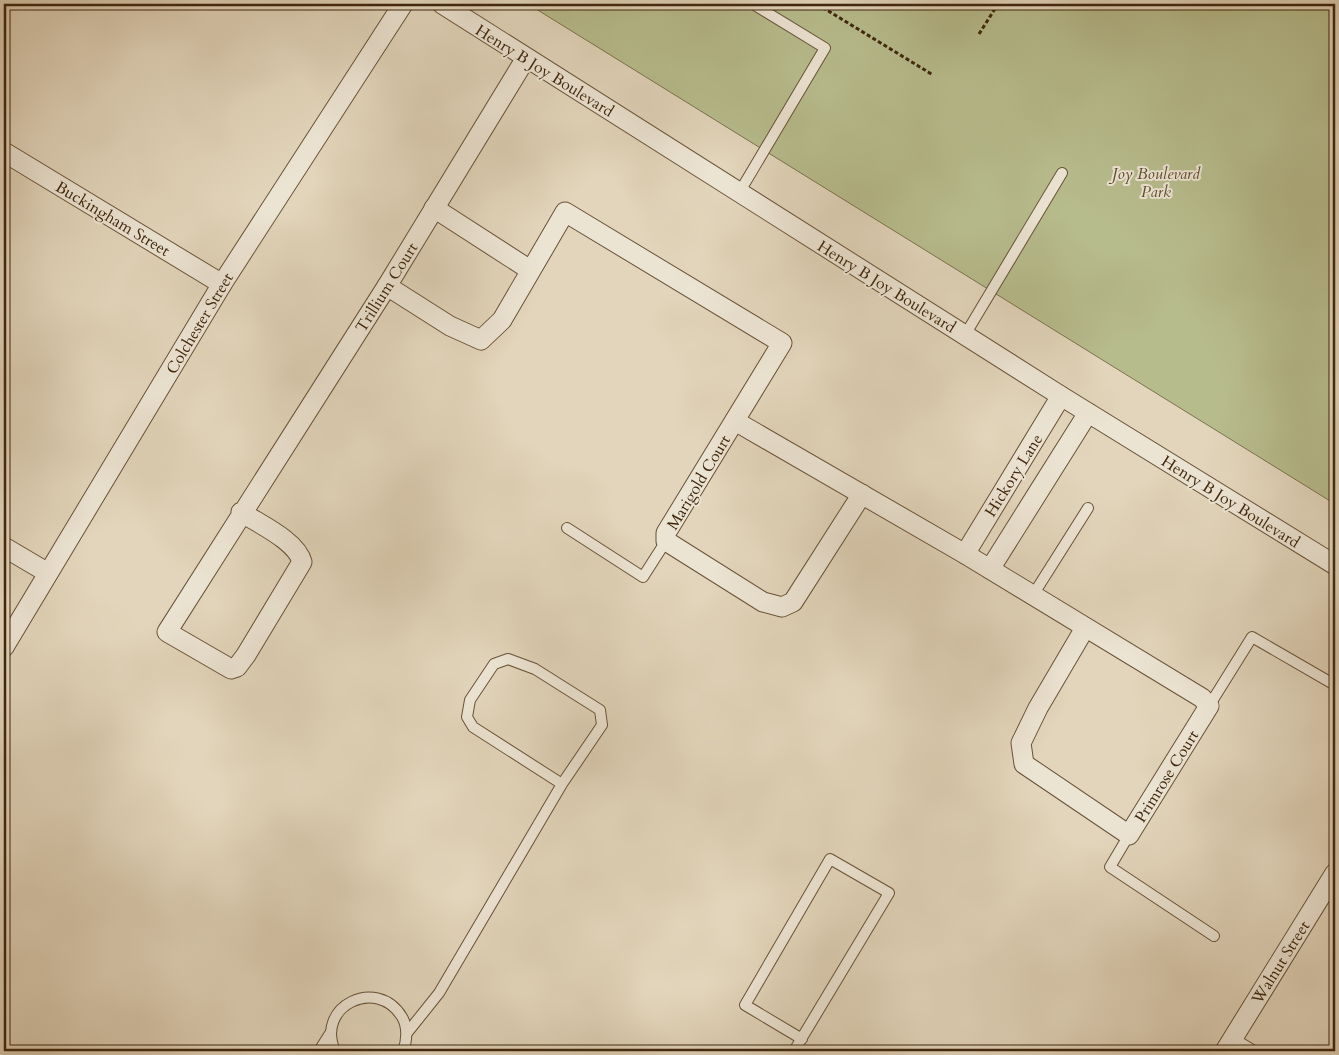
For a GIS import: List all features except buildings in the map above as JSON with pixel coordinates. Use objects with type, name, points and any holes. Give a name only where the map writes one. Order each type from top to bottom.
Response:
[{"type":"street","name":"Colchester Street","points":[[4,647],[222,284],[403,4]]},
{"type":"street","name":"Henry B Joy Boulevard","points":[[442,4],[965,336],[1335,565]]},
{"type":"street","name":"Trillium Court","points":[[241,512],[292,545],[300,554],[302,562],[246,656],[237,667],[230,669],[167,632],[241,512],[387,286],[526,58]]},
{"type":"street","name":"Buckingham Street","points":[[4,152],[222,284]]},
{"type":"street","points":[[434,208],[530,270]]},
{"type":"street","name":"Marigold Court","points":[[387,286],[450,326],[480,340],[502,320],[565,212],[782,344],[666,533],[666,541],[763,602],[782,607],[793,602],[862,494]]},
{"type":"street","name":"Hickory Lane","points":[[964,554],[1061,396]]},
{"type":"street","name":"Hickory Lane","points":[[990,569],[1088,413]]},
{"type":"street","name":"Marigold Court","points":[[735,421],[964,554]]},
{"type":"street","points":[[4,547],[48,573]]},
{"type":"street","points":[[964,554],[1202,698],[1209,706]]},
{"type":"street","name":"Primrose Court","points":[[1085,628],[1038,708],[1021,743],[1024,764],[1129,835],[1209,706]]},
{"type":"street","name":"Walnut Street","points":[[1229,1045],[1335,872]]},
{"type":"lane","points":[[739,193],[826,48],[753,4]]},
{"type":"lane","points":[[965,336],[1062,173]]},
{"type":"lane","points":[[1033,595],[1088,508]]},
{"type":"lane","points":[[567,528],[643,577],[666,541]]},
{"type":"lane","points":[[1209,706],[1252,637],[1335,685]]},
{"type":"lane","points":[[407,1033],[439,993],[562,784],[602,725],[600,710],[535,669],[508,659],[494,664],[470,700],[467,717],[473,727],[562,784]]},
{"type":"lane","points":[[1129,835],[1110,867],[1214,936]]},
{"type":"lane","points":[[794,1051],[802,1039],[889,893],[830,859],[745,1005],[802,1039]]},
{"type":"lane","points":[[319,1051],[340,1009],[351,1002],[363,998],[375,998],[387,1002],[397,1010],[404,1020],[407,1033],[403,1051]]},
{"type":"lane","points":[[330,1032],[335,1051]]},
{"type":"lane","points":[[1229,1045],[1254,1051]]},
{"type":"path","points":[[817,4],[933,75]]},
{"type":"path","points":[[979,34],[998,4]]},
{"type":"green space","name":"Joy Boulevard Park","points":[[528,4],[1335,4],[1335,504]]}]
